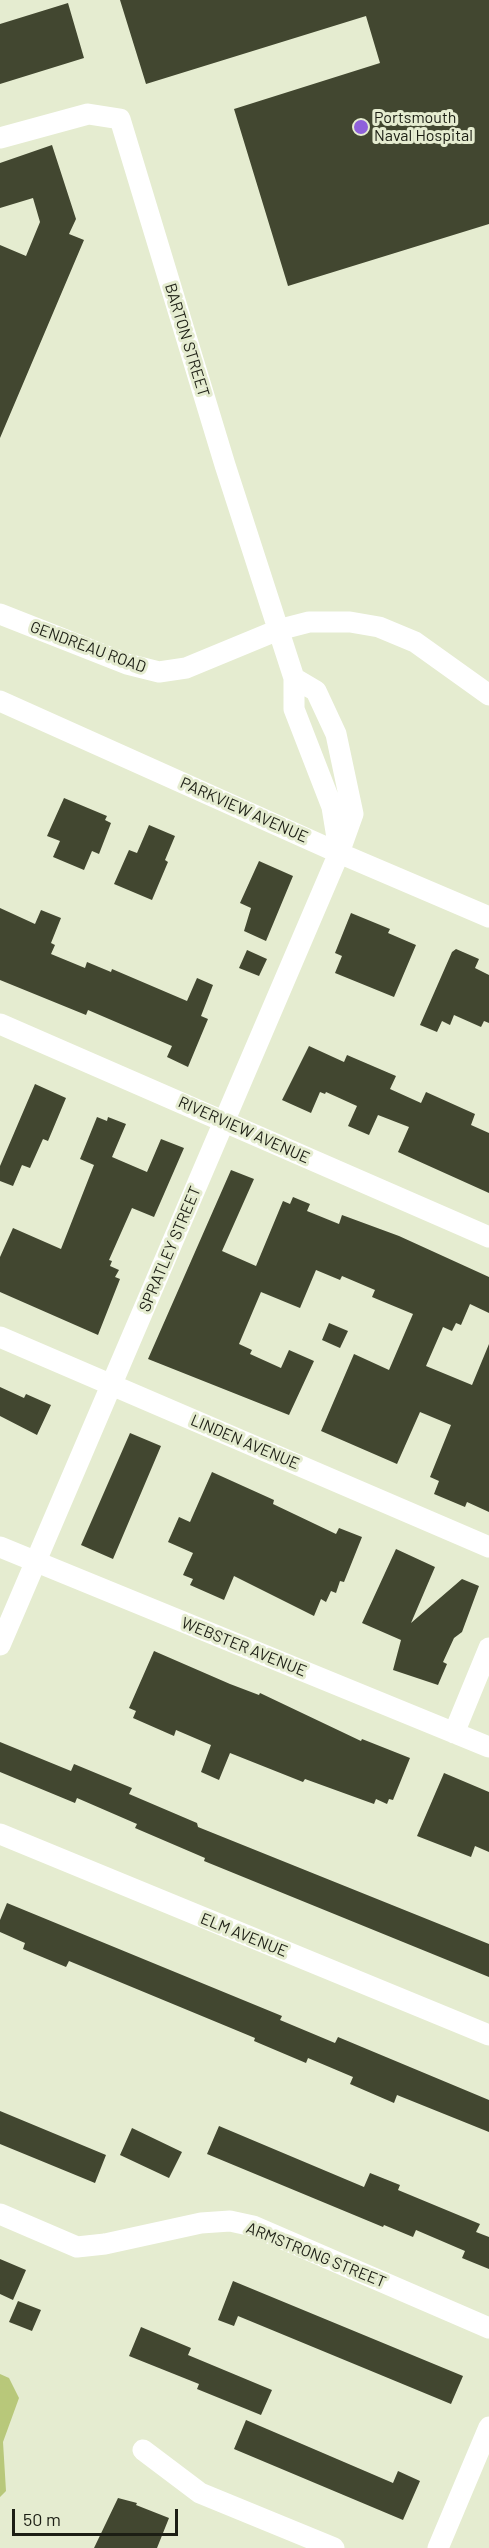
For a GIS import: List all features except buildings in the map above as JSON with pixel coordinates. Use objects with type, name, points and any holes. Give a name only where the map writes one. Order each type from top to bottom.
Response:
[{"type":"street","name":"BARTON STREET","points":[[0,138],[88,114],[120,119],[225,465],[294,678],[294,709],[332,807],[339,853]]},
{"type":"street","name":"GENDREAU ROAD","points":[[0,614],[127,664],[159,672],[186,668],[278,630],[309,622],[350,622],[379,627],[415,642],[489,695]]},
{"type":"street","points":[[294,678],[316,691],[336,734],[353,814],[339,853]]},
{"type":"street","name":"PARKVIEW AVENUE","points":[[0,701],[339,853],[489,917]]},
{"type":"street","name":"SPRATLEY STREET","points":[[0,1645],[339,853]]},
{"type":"street","name":"RIVERVIEW AVENUE","points":[[0,1024],[489,1237]]},
{"type":"street","name":"LINDEN AVENUE","points":[[0,1337],[489,1547]]},
{"type":"street","name":"WEBSTER AVENUE","points":[[0,1547],[489,1748]]},
{"type":"street","points":[[454,1733],[489,1648]]},
{"type":"street","name":"ELM AVENUE","points":[[0,1834],[489,2035]]},
{"type":"street","name":"ARMSTRONG STREET","points":[[0,2214],[76,2247],[105,2244],[201,2223],[230,2221],[254,2226],[489,2328]]},
{"type":"street","points":[[438,2548],[489,2427]]},
{"type":"street","points":[[143,2451],[200,2493],[334,2548]]},
{"type":"shaded area","points":[[0,2374],[9,2378],[19,2398],[3,2442],[6,2491],[0,2497]]},
{"type":"place","name":"Portsmouth Naval Hospital","points":[[361,127]]}]
